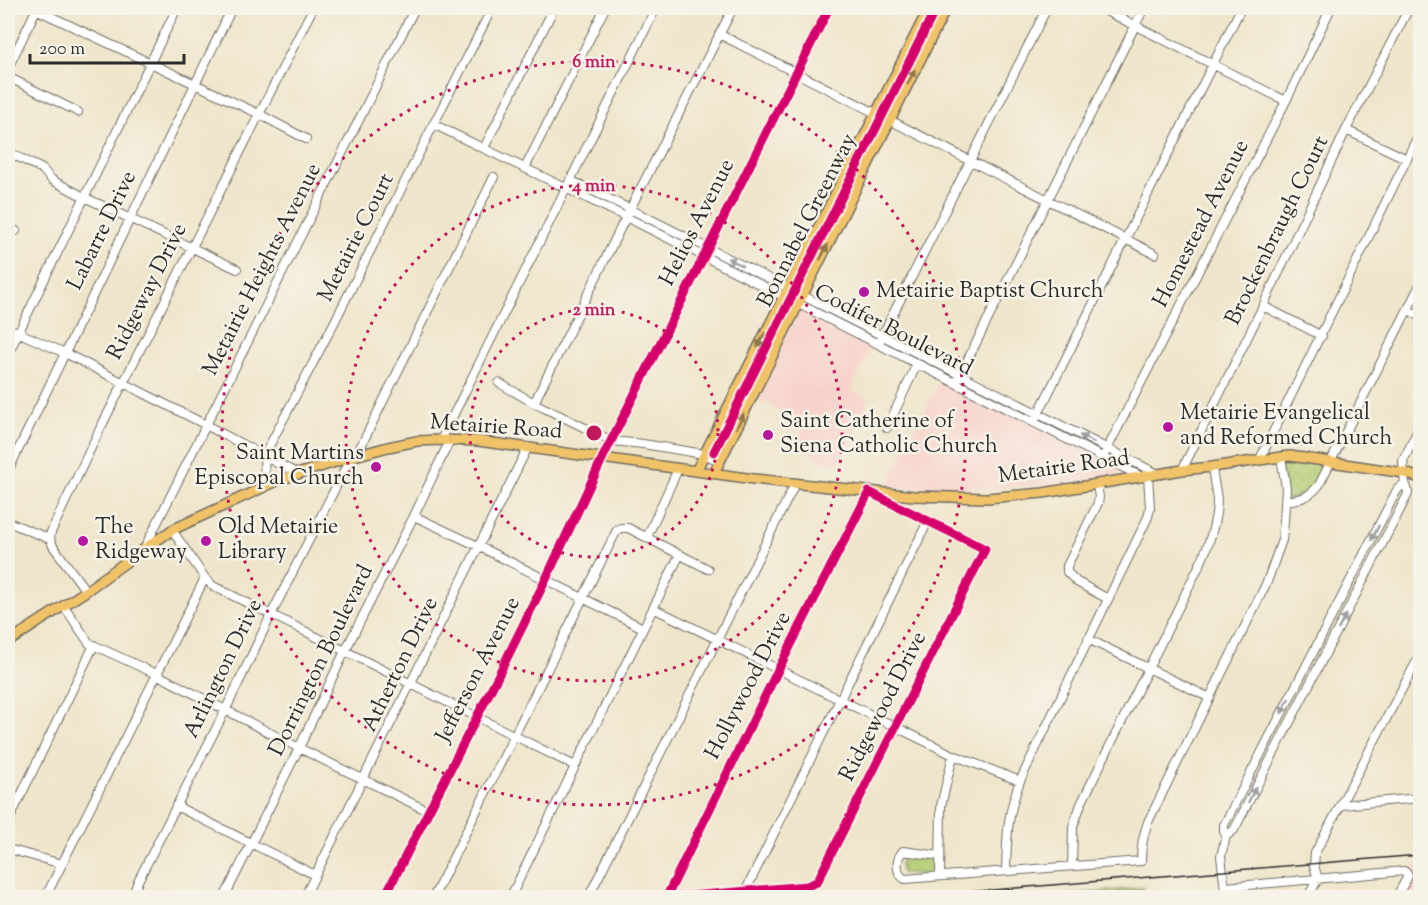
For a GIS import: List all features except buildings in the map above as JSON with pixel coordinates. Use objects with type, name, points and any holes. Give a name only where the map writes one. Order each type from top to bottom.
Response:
[{"type":"main road","points":[[696,471],[929,8]]},
{"type":"main road","points":[[714,473],[946,8]]},
{"type":"main road","name":"Metairie Road","points":[[8,642],[86,591],[172,530],[296,473],[417,441],[478,441],[795,484],[914,496],[987,498],[1043,493],[1290,456],[1331,462],[1405,478],[1420,478]]},
{"type":"street","points":[[8,68],[35,8],[195,83],[306,139]]},
{"type":"street","points":[[8,354],[177,8]]},
{"type":"street","name":"Labarre Drive","points":[[8,471],[232,8]]},
{"type":"street","name":"Ridgeway Drive","points":[[50,539],[99,430],[313,8]]},
{"type":"street","name":"Metairie Heights Avenue","points":[[144,549],[415,8]]},
{"type":"street","name":"Metairie Court","points":[[265,486],[264,456],[334,323],[492,8]]},
{"type":"street","points":[[484,148],[554,8]]},
{"type":"street","points":[[525,168],[605,8]]},
{"type":"street","name":"Dorrington Boulevard","points":[[224,897],[414,516],[446,440],[568,184],[656,8]]},
{"type":"street","points":[[534,403],[733,8]]},
{"type":"street","name":"Helios Avenue","points":[[603,457],[829,8]]},
{"type":"street","points":[[880,340],[1047,8]]},
{"type":"street","points":[[1100,8],[1286,101]]},
{"type":"street","points":[[958,379],[1144,8]]},
{"type":"street","points":[[1036,418],[1241,8]]},
{"type":"street","name":"Homestead Avenue","points":[[1104,458],[1331,8]]},
{"type":"street","name":"Brockenbraugh Court","points":[[1182,471],[1346,130],[1409,8]]},
{"type":"street","points":[[719,34],[1155,254]]},
{"type":"street","points":[[8,77],[78,112]]},
{"type":"street","name":"Codifer Boulevard","points":[[433,124],[525,168],[568,184],[708,248],[800,300],[1036,418],[1107,449],[1150,476]]},
{"type":"street","points":[[1346,130],[1407,159]]},
{"type":"street","points":[[1260,459],[1420,132]]},
{"type":"street","points":[[8,152],[42,169],[52,180],[84,197],[237,269]]},
{"type":"street","name":"Arlington Drive","points":[[132,897],[138,880],[225,711],[271,615],[494,177]]},
{"type":"street","name":"Codifer Boulevard","points":[[628,213],[703,256],[785,292]]},
{"type":"street","points":[[8,227],[16,231]]},
{"type":"street","points":[[1285,501],[1303,499],[1314,491],[1331,462],[1420,285]]},
{"type":"street","points":[[1263,306],[1322,336]]},
{"type":"street","points":[[1408,310],[1420,316]]},
{"type":"street","points":[[8,328],[65,353],[296,473]]},
{"type":"street","name":"Codifer Boulevard","points":[[880,340],[917,364],[958,379]]},
{"type":"street","points":[[887,428],[917,364]]},
{"type":"street","points":[[499,384],[612,441],[704,454],[719,461]]},
{"type":"street","name":"Codifer Boulevard","points":[[1036,418],[1104,458],[1150,476]]},
{"type":"street","points":[[1226,897],[1221,856],[1226,836],[1224,825],[1405,478],[1403,461],[1420,426]]},
{"type":"street","name":"Atherton Drive","points":[[304,897],[528,447]]},
{"type":"street","name":"Jefferson Avenue","points":[[384,897],[546,579],[603,457]]},
{"type":"street","points":[[940,856],[903,851],[898,858],[898,874],[905,879],[1141,861],[1141,845],[1148,822],[1267,582],[1282,540],[1286,488],[1281,457]]},
{"type":"street","points":[[1072,866],[1073,827],[1081,804],[1211,538],[1217,500],[1212,467]]},
{"type":"street","points":[[647,537],[678,469]]},
{"type":"street","points":[[1006,871],[1011,805],[1020,781],[1088,639],[1149,517],[1150,476]]},
{"type":"street","points":[[588,897],[795,484]]},
{"type":"street","points":[[1097,484],[1098,503],[1067,566],[1067,572],[1077,582],[1108,599]]},
{"type":"street","points":[[667,897],[744,892],[928,521],[869,492]]},
{"type":"street","name":"Hollywood Drive","points":[[667,897],[778,670],[869,492]]},
{"type":"street","points":[[414,516],[644,628]]},
{"type":"street","name":"Ridgewood Drive","points":[[744,892],[807,886],[818,882],[985,549],[928,521]]},
{"type":"street","points":[[8,522],[50,539],[86,591]]},
{"type":"street","points":[[433,897],[615,533],[621,528],[628,528],[708,568]]},
{"type":"street","points":[[172,530],[213,586],[575,766]]},
{"type":"street","points":[[510,897],[680,554]]},
{"type":"street","points":[[45,897],[156,674],[207,580]]},
{"type":"street","points":[[64,606],[86,640],[94,645],[428,812]]},
{"type":"street","points":[[653,608],[953,755],[1020,781]]},
{"type":"street","points":[[1088,639],[1210,698]]},
{"type":"street","points":[[8,822],[94,645]]},
{"type":"street","points":[[1307,897],[1318,879],[1314,867],[1314,853],[1420,655]]},
{"type":"street","points":[[940,876],[941,806],[953,755]]},
{"type":"street","points":[[1341,805],[1420,798]]},
{"type":"street","points":[[176,806],[315,875]]},
{"type":"street","points":[[8,849],[62,864]]},
{"type":"street","points":[[1226,887],[1404,871],[1408,876],[1396,897]]},
{"type":"shaded area","points":[[799,310],[872,346],[851,390],[869,399],[837,465],[795,446],[806,423],[754,398]]},
{"type":"shaded area","points":[[941,378],[1118,467],[1120,470],[1118,475],[1062,484],[989,488],[886,488]]},
{"type":"shaded area","points":[[1420,865],[1420,897],[1399,898],[1411,875],[1411,866]]},
{"type":"green space","points":[[1281,457],[1331,462],[1316,489],[1285,501]]},
{"type":"green space","points":[[903,855],[934,858],[936,875],[902,873],[900,864]]},
{"type":"green space","points":[[1143,888],[1138,897],[1047,897],[1058,895]]},
{"type":"railway","points":[[892,898],[1420,855]]},
{"type":"cycle path","points":[[384,898],[499,674],[603,457],[829,8]]},
{"type":"cycle path","name":"Bonnabel Greenway","points":[[714,452],[936,8]]},
{"type":"cycle path","points":[[666,898],[869,492],[985,549],[817,882],[807,886],[668,898]]},
{"type":"place","name":"Metairie Baptist Church","points":[[864,292]]},
{"type":"place","name":"Metairie Evangelical and Reformed Church","points":[[1168,427]]},
{"type":"place","name":"Saint Catherine of Siena Catholic Church","points":[[768,435]]},
{"type":"place","name":"Saint Martins Episcopal Church","points":[[376,467]]},
{"type":"place","name":"The Ridgeway","points":[[83,541]]},
{"type":"place","name":"Old Metairie Library","points":[[206,541]]}]
